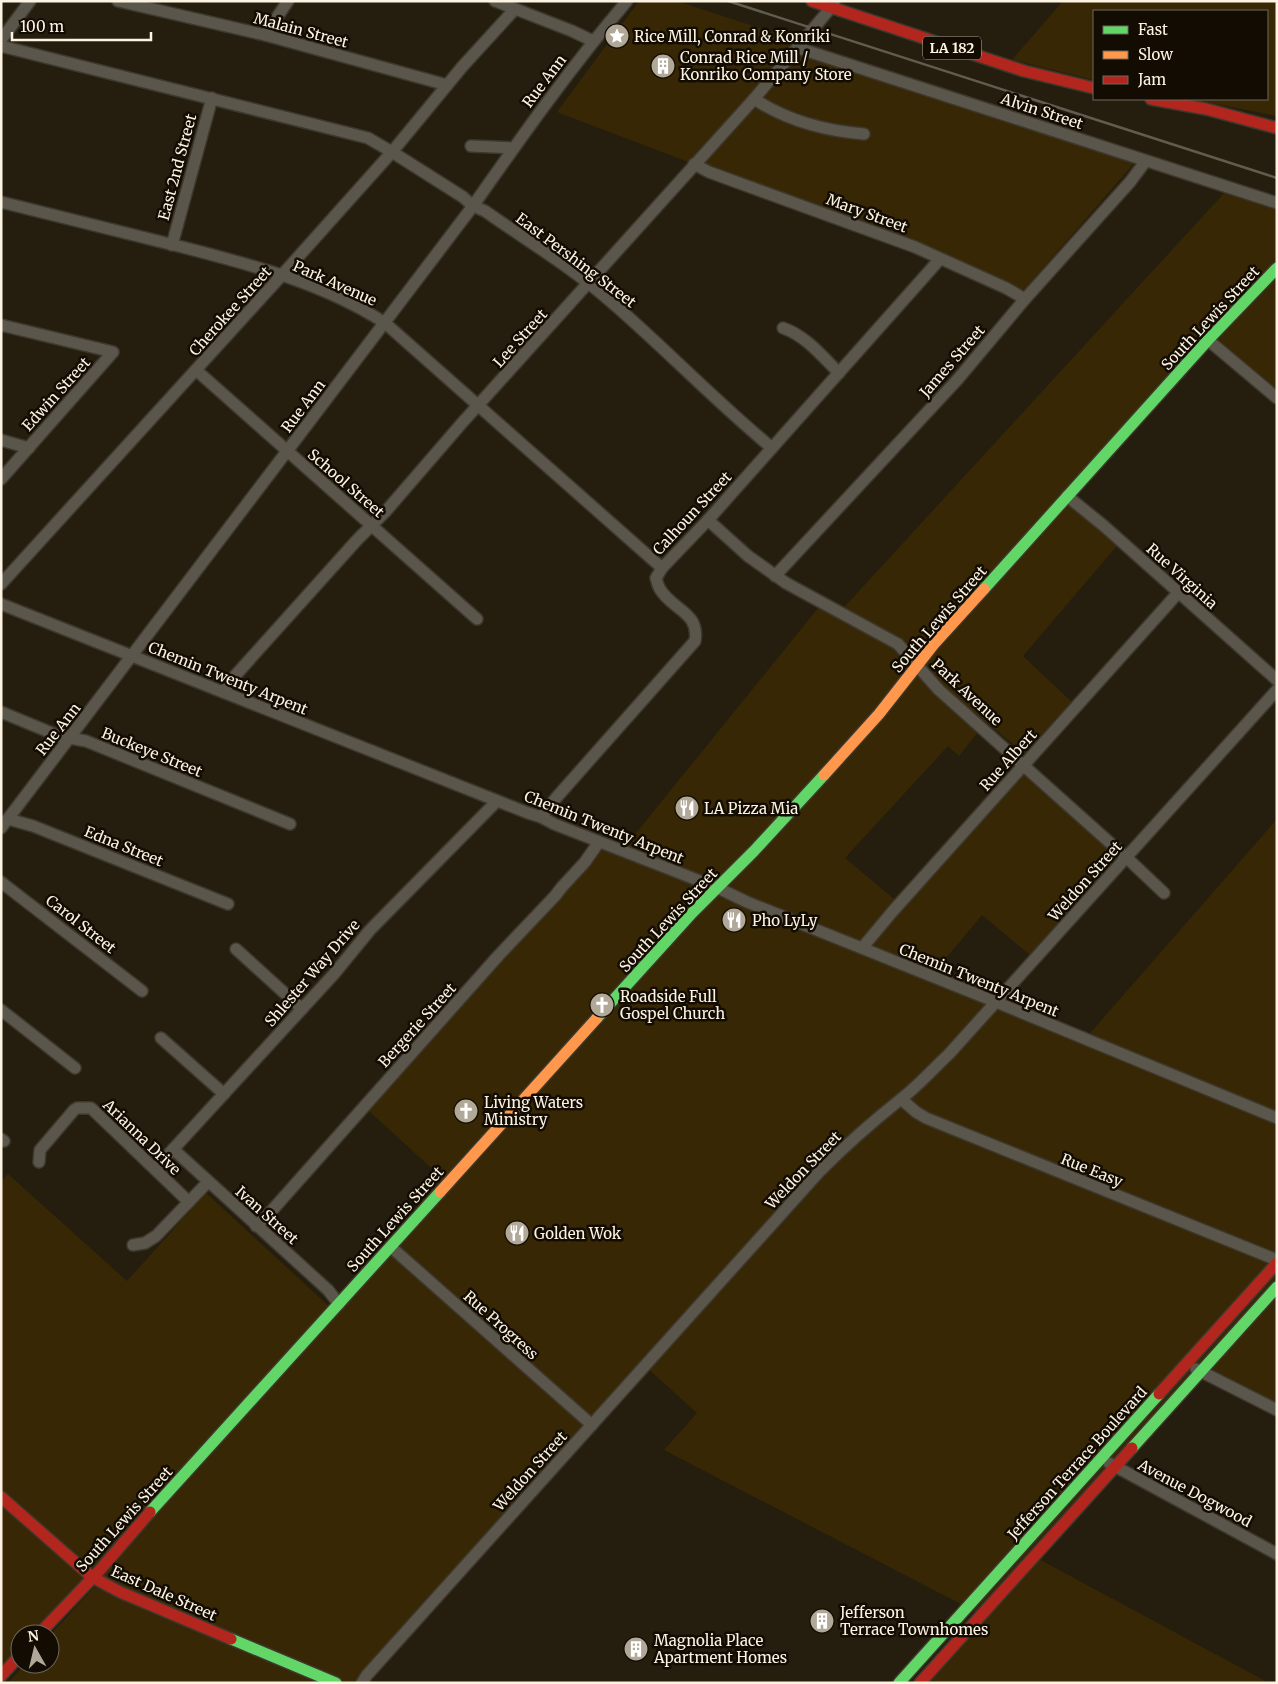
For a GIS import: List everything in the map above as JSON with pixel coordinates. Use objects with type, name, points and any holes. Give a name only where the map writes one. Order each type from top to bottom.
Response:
[{"type":"main road","name":"LA 182","points":[[812,1],[834,4],[1024,71],[1093,88]]},
{"type":"main road","points":[[1156,100],[1206,109],[1277,128]]},
{"type":"main road","name":"South Lewis Street","points":[[48,1624],[130,1537],[144,1519],[692,913],[718,888],[879,714],[934,644],[1208,340],[1277,268]]},
{"type":"main road","name":"Jefferson Terrace Boulevard","points":[[899,1683],[1277,1264]]},
{"type":"main road","name":"Jefferson Terrace Boulevard","points":[[920,1683],[1277,1288]]},
{"type":"main road","name":"East Dale Street","points":[[1,1496],[92,1577],[120,1592],[336,1683]]},
{"type":"main road","points":[[1,1676],[10,1666]]},
{"type":"street","points":[[1,40],[30,1]]},
{"type":"street","name":"Malain Street","points":[[118,1],[265,35],[447,85]]},
{"type":"street","points":[[265,35],[288,1]]},
{"type":"street","points":[[495,1],[593,41]]},
{"type":"street","name":"Rue Ann","points":[[4,823],[385,323],[472,206],[538,112],[593,41],[627,1]]},
{"type":"street","name":"Lee Street","points":[[223,692],[233,678],[754,99],[834,4]]},
{"type":"street","name":"Cherokee Street","points":[[1,584],[392,152],[447,85],[515,9]]},
{"type":"street","name":"East Pershing Street","points":[[1,46],[368,138],[463,197],[472,206],[485,211],[608,299],[772,448]]},
{"type":"street","name":"Alvin Street","points":[[798,48],[1076,137],[1145,162],[1170,167],[1277,203]]},
{"type":"street","name":"East 2nd Street","points":[[172,245],[212,98]]},
{"type":"street","points":[[754,99],[772,111],[805,122],[839,132],[864,134]]},
{"type":"street","points":[[471,146],[513,148]]},
{"type":"street","name":"James Street","points":[[775,576],[958,379],[1025,299],[1130,182],[1145,162]]},
{"type":"street","name":"Mary Street","points":[[694,164],[709,172],[915,247],[1006,288],[1025,299]]},
{"type":"street","name":"Park Avenue","points":[[1,202],[248,264],[296,279],[361,307],[385,323],[662,568]]},
{"type":"street","name":"Calhoun Street","points":[[541,817],[695,641],[697,631],[693,620],[666,598],[659,589],[656,578],[662,568],[708,520],[940,259]]},
{"type":"street","name":"Edwin Street","points":[[1,325],[114,352],[1,479]]},
{"type":"street","points":[[783,328],[795,332],[839,373]]},
{"type":"street","points":[[1208,340],[1277,398]]},
{"type":"street","name":"School Street","points":[[196,370],[477,619]]},
{"type":"street","points":[[1,440],[28,448]]},
{"type":"street","name":"Rue Virginia","points":[[1067,496],[1104,526],[1277,680]]},
{"type":"street","name":"Park Avenue","points":[[708,520],[748,556],[775,576],[898,644],[939,690],[1164,893]]},
{"type":"street","name":"Rue Albert","points":[[862,948],[1178,593]]},
{"type":"street","name":"Chemin Twenty Arpent","points":[[1,604],[718,888],[747,902],[1277,1118]]},
{"type":"street","name":"Weldon Street","points":[[362,1683],[367,1675],[819,1172],[855,1137],[901,1099],[949,1054],[1277,690]]},
{"type":"street","name":"Buckeye Street","points":[[1,712],[58,736],[86,741],[290,824]]},
{"type":"street","name":"Shlester Way Drive","points":[[155,1169],[302,1009],[370,930],[498,801]]},
{"type":"street","name":"Edna Street","points":[[4,823],[33,826],[228,904]]},
{"type":"street","name":"Bergerie Street","points":[[256,1226],[267,1216],[499,955],[555,896],[585,862],[599,842]]},
{"type":"street","name":"Carol Street","points":[[1,882],[142,991]]},
{"type":"street","points":[[236,949],[302,1009]]},
{"type":"street","points":[[1,1010],[75,1068]]},
{"type":"street","points":[[161,1038],[224,1094]]},
{"type":"street","name":"Rue Easy","points":[[901,1099],[926,1118],[1277,1260]]},
{"type":"street","name":"Arianna Drive","points":[[39,1162],[40,1150],[74,1110],[77,1108],[91,1108],[189,1202]]},
{"type":"street","name":"Ivan Street","points":[[173,1149],[328,1290],[339,1304]]},
{"type":"street","points":[[134,1245],[145,1243],[156,1236],[208,1182]]},
{"type":"street","name":"Rue Progress","points":[[391,1247],[592,1425]]},
{"type":"street","points":[[1187,1364],[1277,1410]]},
{"type":"street","name":"Avenue Dogwood","points":[[1101,1458],[1277,1554]]},
{"type":"street","points":[[1017,1552],[1029,1564]]},
{"type":"street","points":[[934,1644],[948,1654]]},
{"type":"shaded area","points":[[639,1],[677,1],[1143,153],[1024,290],[557,112]]},
{"type":"shaded area","points":[[1063,1],[1277,1],[1277,116],[1195,100],[1268,100],[1268,10],[1093,10],[1093,80],[1012,60]]},
{"type":"shaded area","points":[[1226,191],[1277,208],[1277,399],[1209,340],[1067,495],[1121,541],[1023,656],[1072,702],[1024,753],[986,722],[959,756],[948,746],[845,858],[894,899],[1016,763],[1127,858],[1031,956],[982,915],[931,976],[1085,1039],[1277,819],[1277,1281],[1035,1557],[1269,1683],[922,1683],[982,1615],[664,1450],[697,1413],[645,1366],[362,1683],[338,1683],[92,1577],[50,1624],[10,1624],[10,1668],[1,1677],[1,1181],[8,1174],[127,1281],[206,1193],[333,1310],[441,1177],[368,1110],[600,847],[619,854],[819,607],[837,615]]},
{"type":"shaded area","points":[[1277,1287],[1277,1413],[1200,1372]]},
{"type":"shaded area","points":[[94,1587],[329,1683],[8,1683],[16,1674],[60,1674],[60,1624]]},
{"type":"railway","points":[[728,1],[1277,178]]},
{"type":"traffic: fast","points":[[984,589],[1208,340],[1277,268]]},
{"type":"traffic: fast","points":[[597,1018],[692,913],[754,851],[824,775]]},
{"type":"traffic: fast","points":[[150,1512],[440,1192]]},
{"type":"traffic: fast","points":[[1132,1448],[1277,1287]]},
{"type":"traffic: fast","points":[[899,1683],[1159,1394]]},
{"type":"traffic: fast","points":[[231,1639],[336,1683]]},
{"type":"traffic: slow","points":[[824,775],[879,714],[934,644],[984,589]]},
{"type":"traffic: slow","points":[[440,1192],[597,1018]]},
{"type":"traffic: jam","points":[[812,1],[1024,71],[1093,88]]},
{"type":"traffic: jam","points":[[1156,100],[1206,109],[1277,128]]},
{"type":"traffic: jam","points":[[1159,1394],[1277,1263]]},
{"type":"traffic: jam","points":[[920,1683],[1132,1448]]},
{"type":"traffic: jam","points":[[1,1497],[92,1577],[120,1592],[231,1639]]},
{"type":"traffic: jam","points":[[49,1624],[99,1571],[150,1512]]},
{"type":"traffic: jam","points":[[1,1676],[10,1666]]},
{"type":"place","name":"Rice Mill, Conrad & Konriki","points":[[617,36]]},
{"type":"place","name":"Conrad Rice Mill / Konriko Company Store","points":[[663,66]]},
{"type":"place","name":"LA Pizza Mia","points":[[687,808]]},
{"type":"place","name":"Pho LyLy","points":[[734,920]]},
{"type":"place","name":"Roadside Full Gospel Church","points":[[602,1005]]},
{"type":"place","name":"Living Waters Ministry","points":[[466,1111]]},
{"type":"place","name":"Golden Wok","points":[[517,1233]]},
{"type":"place","name":"Jefferson Terrace Townhomes","points":[[822,1621]]},
{"type":"place","name":"Magnolia Place Apartment Homes","points":[[636,1649]]}]
